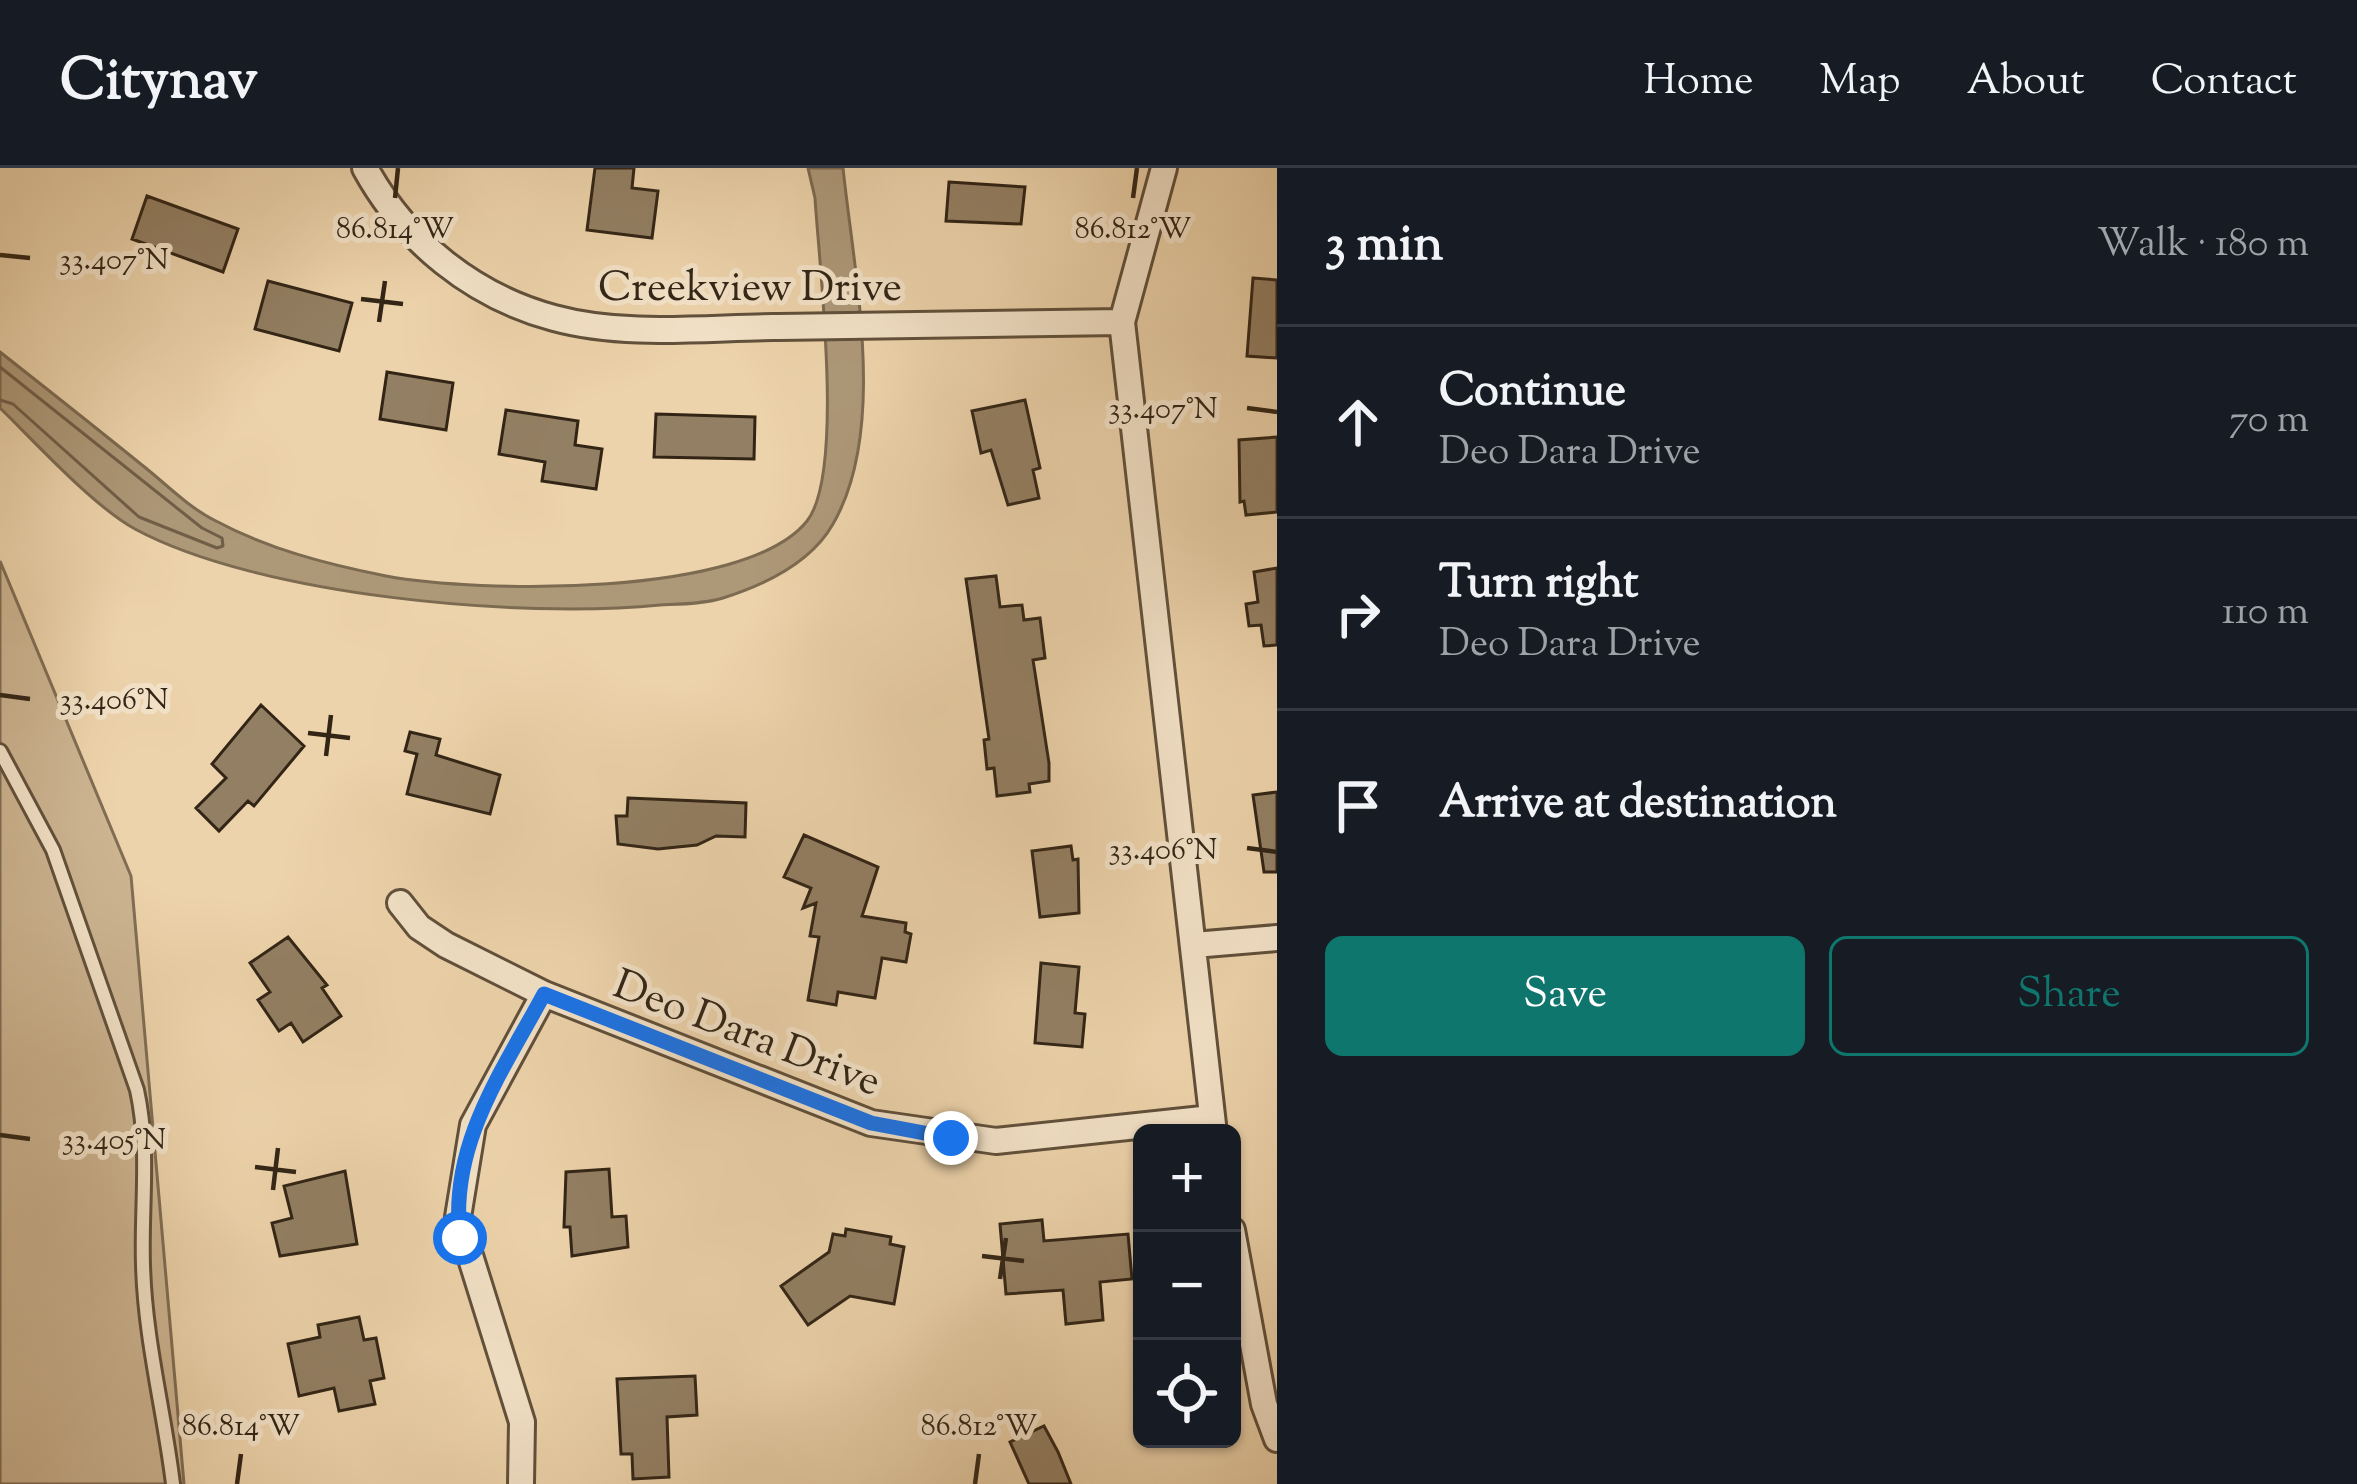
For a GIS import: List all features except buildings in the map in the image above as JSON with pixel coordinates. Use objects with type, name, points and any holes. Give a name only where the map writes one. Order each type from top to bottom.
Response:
[{"type":"street","name":"Creekview Drive","points":[[365,168],[380,195],[437,259],[492,292],[550,317],[621,328],[1122,322]]},
{"type":"street","points":[[1164,168],[1122,322],[1213,1124]]},
{"type":"street","name":"Deo Dara Drive","points":[[400,903],[419,927],[446,945],[544,994],[871,1123],[996,1141],[1133,1131]]},
{"type":"street","points":[[1194,945],[1277,938]]},
{"type":"street","points":[[521,1484],[522,1422],[458,1216],[473,1125],[544,994]]},
{"type":"street","points":[[1232,1232],[1264,1404],[1277,1439]]},
{"type":"lane","points":[[0,751],[53,850],[137,1090],[146,1130],[143,1264],[149,1364],[173,1484]]},
{"type":"shaded area","points":[[0,561],[131,876],[184,1484],[0,1484]]},
{"type":"water","points":[[808,168],[843,168],[863,350],[859,443],[850,486],[824,538],[785,571],[723,598],[602,609],[465,605],[319,586],[250,571],[187,552],[119,519],[0,408],[0,352],[204,515],[276,547],[386,576],[482,585],[608,584],[728,564],[775,546],[807,521],[818,496],[825,460],[827,367],[815,198]]},
{"type":"route","points":[[460,1238],[463,1161],[473,1125],[544,994],[871,1123],[951,1138]]}]
